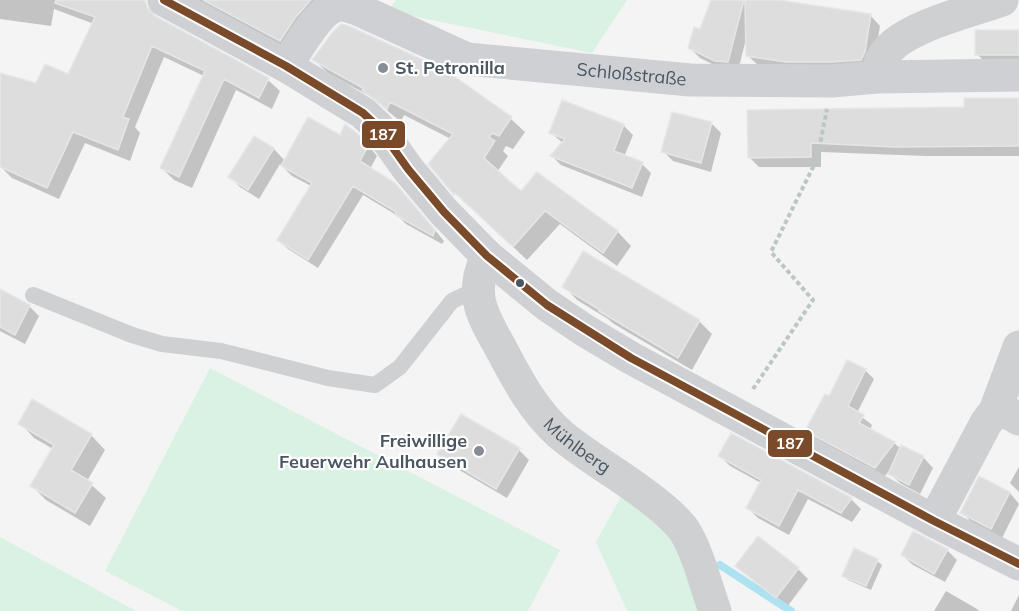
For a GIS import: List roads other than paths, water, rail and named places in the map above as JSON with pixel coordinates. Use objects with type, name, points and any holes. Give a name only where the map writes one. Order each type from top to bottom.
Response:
[{"type":"street","points":[[164,0],[347,102],[378,127],[408,169],[444,212],[487,256],[547,305],[584,330],[736,415],[1019,564]]},
{"type":"street","points":[[876,77],[882,57],[891,46],[906,36],[1002,0]]},
{"type":"street","name":"Schloßstraße","points":[[286,66],[316,21],[340,4],[355,8],[467,58],[690,80],[832,81],[876,77],[1019,75]]},
{"type":"street","name":"Mühlberg","points":[[487,256],[480,270],[477,289],[484,319],[530,399],[545,420],[563,436],[650,497],[683,528],[714,611]]},
{"type":"street","points":[[934,521],[986,423],[1007,415],[1019,347]]},
{"type":"lane","points":[[33,295],[132,335],[162,344],[221,351],[328,378],[375,385],[400,367],[453,301],[477,289]]},
{"type":"waterway","points":[[720,565],[791,611]]},
{"type":"place","name":"St. Petronilla","points":[[383,68]]},
{"type":"place","name":"Freiwillige Feuerwehr Aulhausen","points":[[479,451]]}]
